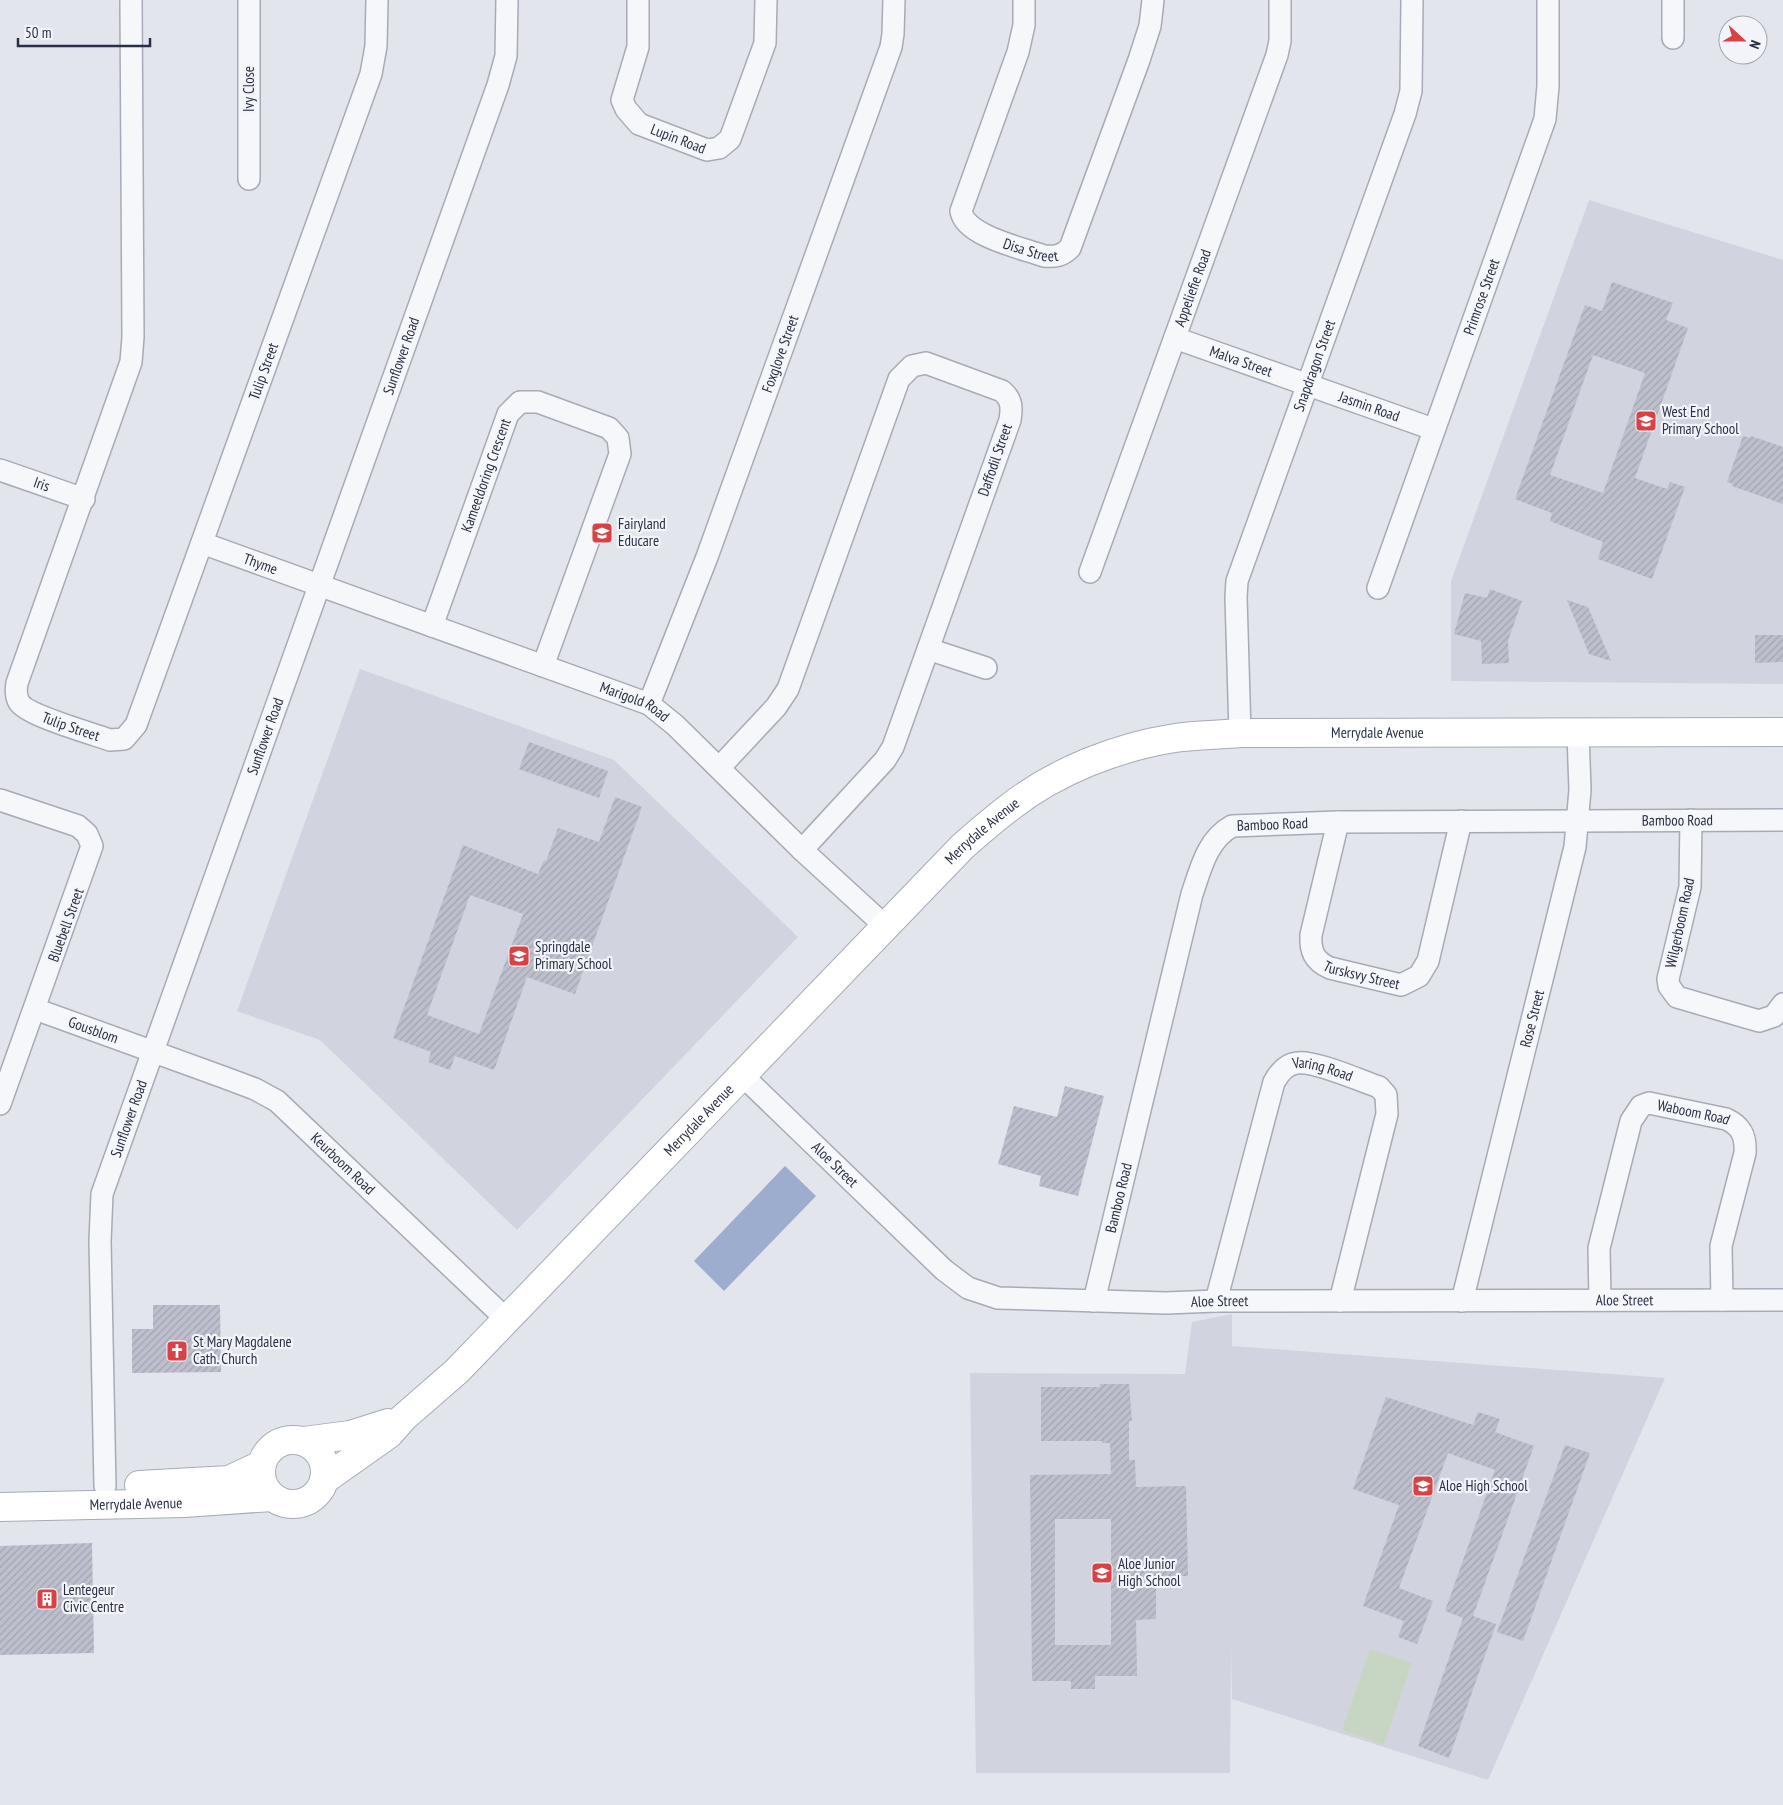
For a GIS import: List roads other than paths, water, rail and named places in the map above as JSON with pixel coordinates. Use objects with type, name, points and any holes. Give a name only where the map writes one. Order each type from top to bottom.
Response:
[{"type":"street","name":"Tulip Street","points":[[131,0],[132,353],[127,377],[16,683],[18,701],[31,712],[110,740],[124,739],[136,725],[202,543],[371,74],[376,46],[377,0]]},
{"type":"street","name":"Ivy Close","points":[[249,0],[249,178]]},
{"type":"street","name":"Sunflower Road","points":[[105,1486],[100,1241],[102,1194],[498,85],[506,56],[507,0]]},
{"type":"street","name":"Lupin Road","points":[[638,0],[638,47],[622,100],[626,110],[639,124],[707,150],[725,144],[733,131],[765,43],[766,0]]},
{"type":"street","name":"Foxglove Street","points":[[649,704],[707,556],[890,48],[893,34],[894,0]]},
{"type":"street","name":"Disa Street","points":[[1024,0],[1023,30],[1018,52],[961,211],[967,224],[981,233],[1044,256],[1053,257],[1061,256],[1070,248],[1145,43],[1150,26],[1153,0]]},
{"type":"street","name":"Appeliefie Road","points":[[1090,572],[1277,55],[1280,40],[1280,0]]},
{"type":"street","name":"Snapdragon Street","points":[[1240,733],[1237,581],[1405,114],[1411,91],[1412,0]]},
{"type":"street","name":"Primrose Street","points":[[1378,588],[1433,429],[1545,119],[1548,86],[1548,0]]},
{"type":"street","points":[[1673,0],[1673,38]]},
{"type":"street","name":"Malva Street","points":[[1175,338],[1306,386]]},
{"type":"street","name":"Daffodil Street","points":[[719,768],[776,707],[788,689],[899,378],[912,366],[926,363],[1002,391],[1007,396],[1012,410],[893,746],[885,760],[802,850]]},
{"type":"street","name":"Jasmin Road","points":[[1306,386],[1433,429]]},
{"type":"street","name":"Kameeldoring Crescent","points":[[432,626],[508,414],[520,402],[538,402],[609,428],[618,438],[620,444],[620,454],[543,666]]},
{"type":"street","name":"Iris","points":[[0,470],[84,498]]},
{"type":"street","name":"Thyme","points":[[202,543],[319,585]]},
{"type":"street","name":"Marigold Road","points":[[319,585],[649,704],[675,725],[802,850],[885,926]]},
{"type":"street","points":[[928,648],[986,668]]},
{"type":"street","name":"Merrydale Avenue","points":[[324,1480],[388,1434],[403,1418],[437,1390],[962,846],[1010,806],[1059,776],[1111,754],[1152,742],[1176,738],[1240,733],[1783,732]]},
{"type":"street","name":"Rose Street","points":[[1462,1301],[1567,883],[1579,821],[1578,733]]},
{"type":"street","name":"Bluebell Street","points":[[0,800],[78,826],[87,834],[92,846],[0,1104]]},
{"type":"street","name":"Wilgerboom Road","points":[[1691,820],[1690,887],[1668,979],[1669,986],[1677,998],[1759,1021],[1774,1016],[1783,1004]]},
{"type":"street","name":"Bamboo Road","points":[[1094,1301],[1192,894],[1213,842],[1222,831],[1232,826],[1338,822],[1783,820]]},
{"type":"street","name":"Tursksvy Street","points":[[1338,822],[1311,935],[1311,948],[1321,964],[1330,968],[1401,985],[1419,976],[1428,961],[1460,821]]},
{"type":"street","name":"Gousblom","points":[[35,1009],[152,1052]]},
{"type":"street","name":"Keurboom Road","points":[[152,1052],[254,1089],[277,1101],[506,1320]]},
{"type":"street","name":"Varing Road","points":[[1216,1300],[1274,1082],[1280,1072],[1297,1063],[1309,1063],[1379,1087],[1386,1095],[1387,1114],[1340,1301]]},
{"type":"street","name":"Aloe Street","points":[[742,1075],[944,1270],[968,1288],[998,1298],[1166,1303],[1216,1300],[1783,1300]]},
{"type":"street","name":"Waboom Road","points":[[1600,1300],[1599,1248],[1631,1121],[1641,1106],[1649,1103],[1726,1119],[1735,1123],[1742,1132],[1745,1142],[1745,1153],[1721,1246],[1722,1300]]},
{"type":"street","name":"Merrydale Avenue","points":[[304,1441],[365,1432],[403,1418]]},
{"type":"street","points":[[286,1440],[304,1441],[319,1454],[324,1463],[324,1480],[319,1491],[306,1502],[288,1504],[272,1497],[262,1483],[261,1465],[264,1456],[277,1443],[286,1440]]},
{"type":"street","name":"Merrydale Avenue","points":[[0,1488],[105,1486],[228,1480],[261,1465]]},
{"type":"street","name":"Merrydale Avenue","points":[[0,1508],[184,1503],[272,1497]]},
{"type":"water","points":[[785,1166],[816,1196],[724,1291],[694,1261]]},
{"type":"place","name":"West End Primary School","points":[[1646,421]]},
{"type":"place","name":"Fairyland Educare","points":[[602,533]]},
{"type":"place","name":"Springdale Primary School","points":[[519,956]]},
{"type":"place","name":"St Mary Magdalene Cath. Church","points":[[177,1351]]},
{"type":"place","name":"Aloe High School","points":[[1423,1486]]},
{"type":"place","name":"Aloe Junior High School","points":[[1102,1573]]},
{"type":"place","name":"Lentegeur Civic Centre","points":[[47,1599]]}]
